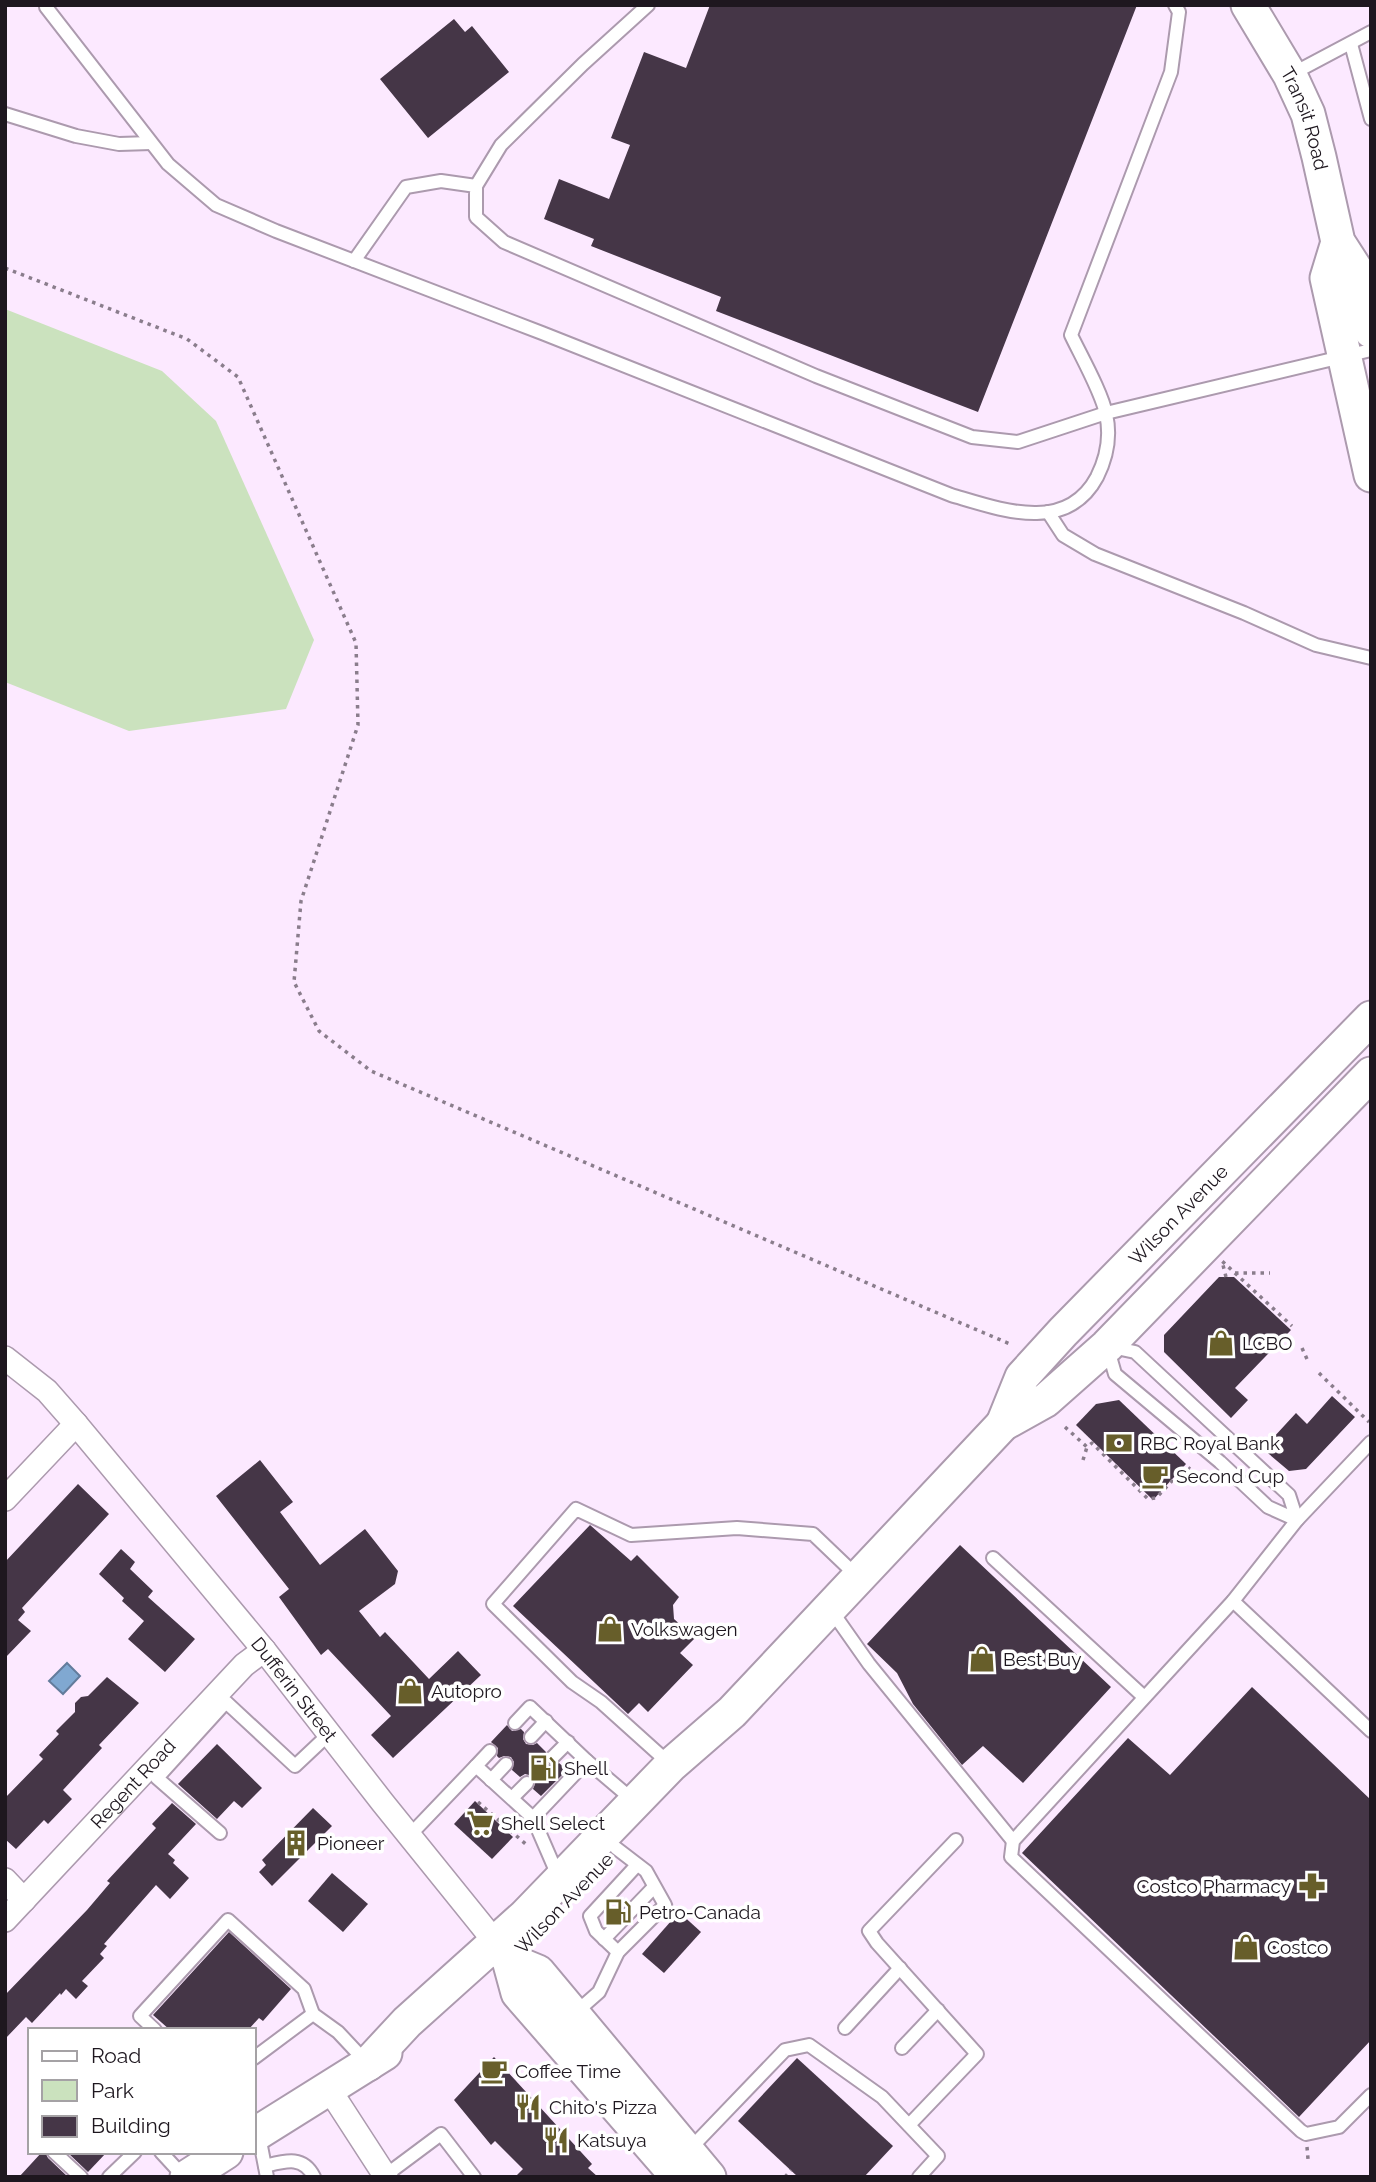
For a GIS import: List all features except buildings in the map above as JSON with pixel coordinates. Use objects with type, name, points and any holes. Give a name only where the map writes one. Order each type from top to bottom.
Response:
[{"type":"main road","name":"Transit Road","points":[[1248,5],[1290,75],[1311,125],[1338,242],[1358,273],[1371,331]]},
{"type":"main road","name":"Transit Road","points":[[1338,242],[1328,278],[1358,353],[1371,475]]},
{"type":"main road","name":"Wilson Avenue","points":[[1003,1424],[1022,1377],[1371,1018]]},
{"type":"main road","name":"Wilson Avenue","points":[[503,1951],[525,1916],[560,1879],[671,1765],[732,1712],[1003,1424],[1046,1400],[1107,1346],[1371,1074]]},
{"type":"main road","points":[[1077,1318],[1107,1346]]},
{"type":"main road","name":"Wilson Avenue","points":[[256,2131],[329,2090],[368,2064],[407,2022],[627,1856],[732,1712]]},
{"type":"main road","name":"Dufferin Street","points":[[503,1951],[538,1972],[573,2014],[682,2164]]},
{"type":"main road","name":"Dufferin Street","points":[[503,1951],[518,1993],[682,2164],[709,2177]]},
{"type":"street","name":"Dufferin Street","points":[[5,1358],[47,1391],[76,1424],[264,1650],[409,1836],[503,1951]]},
{"type":"street","points":[[5,1499],[76,1424]]},
{"type":"street","name":"Regent Road","points":[[5,1920],[152,1774],[200,1722],[244,1665],[264,1650]]},
{"type":"street","points":[[5,1880],[24,1900]]},
{"type":"street","points":[[329,2090],[386,2176]]},
{"type":"lane","points":[[648,5],[583,64],[501,145],[476,186],[476,217],[504,242],[816,376],[971,437],[1018,442],[1106,413],[1358,353]]},
{"type":"lane","points":[[46,7],[168,164],[216,205],[951,495],[1012,512],[1041,514],[1067,506],[1090,491],[1109,444],[1106,413],[1071,335],[1171,72],[1179,12],[1175,5]]},
{"type":"lane","points":[[1290,75],[1371,32]]},
{"type":"lane","points":[[1351,44],[1371,119]]},
{"type":"lane","points":[[5,114],[76,136],[119,144],[151,143]]},
{"type":"lane","points":[[354,261],[406,187],[442,181],[476,186]]},
{"type":"lane","points":[[1048,512],[1063,535],[1095,554],[1244,613],[1316,645],[1371,658]]},
{"type":"lane","points":[[1107,1346],[1135,1352],[1289,1495],[1297,1520],[1268,1507],[1220,1462],[1115,1374],[1107,1346]]},
{"type":"lane","points":[[1370,1446],[1297,1520],[1233,1601],[1013,1840],[1011,1857],[1306,2134],[1339,2127],[1371,2095]]},
{"type":"lane","points":[[671,1765],[601,1702],[572,1682],[493,1604],[576,1508],[631,1535],[737,1528],[813,1534],[859,1578]]},
{"type":"lane","points":[[993,1558],[1144,1698]]},
{"type":"lane","points":[[1233,1601],[1371,1731]]},
{"type":"lane","points":[[830,1608],[869,1664],[1013,1840]]},
{"type":"lane","points":[[200,1722],[226,1702],[295,1766],[329,1734]]},
{"type":"lane","points":[[515,1723],[530,1707],[634,1802]]},
{"type":"lane","points":[[531,1737],[546,1721]]},
{"type":"lane","points":[[553,1758],[568,1742]]},
{"type":"lane","points":[[409,1836],[490,1751]]},
{"type":"lane","points":[[533,1818],[587,1761]]},
{"type":"lane","points":[[491,1780],[506,1764]]},
{"type":"lane","points":[[476,1766],[533,1818],[560,1879]]},
{"type":"lane","points":[[152,1774],[220,1833]]},
{"type":"lane","points":[[512,1798],[527,1783]]},
{"type":"lane","points":[[909,2125],[976,2054],[869,1931],[956,1840]]},
{"type":"lane","points":[[573,2014],[599,1992],[618,1952],[665,1905],[646,1871],[627,1856],[590,1916],[596,1931],[618,1952]]},
{"type":"lane","points":[[604,1939],[654,1887]]},
{"type":"lane","points":[[153,2028],[140,2016],[228,1920],[304,1989],[313,2014],[338,2032],[368,2064]]},
{"type":"lane","points":[[845,2028],[900,1968]]},
{"type":"lane","points":[[902,2048],[938,2010]]},
{"type":"lane","points":[[256,2057],[313,2014]]},
{"type":"lane","points":[[682,2164],[785,2050],[809,2045],[882,2097],[938,2156],[919,2177]]},
{"type":"lane","points":[[386,2176],[441,2134],[474,2177]]},
{"type":"lane","points":[[256,2136],[266,2172],[291,2160],[301,2162],[314,2177]]},
{"type":"lane","points":[[56,2154],[81,2177]]},
{"type":"lane","points":[[112,2176],[133,2154]]},
{"type":"lane","points":[[167,2154],[206,2167]]},
{"type":"path","points":[[5,268],[187,339],[238,377],[356,643],[358,725],[300,901],[294,982],[318,1031],[371,1071],[1010,1344]]},
{"type":"path","points":[[1226,1277],[1222,1261],[1292,1326]]},
{"type":"path","points":[[1234,1272],[1270,1273]]},
{"type":"path","points":[[1302,1348],[1307,1359]]},
{"type":"path","points":[[1319,1373],[1369,1422]]},
{"type":"path","points":[[1065,1427],[1087,1447]]},
{"type":"path","points":[[1083,1460],[1087,1447],[1092,1443],[1148,1499],[1156,1498],[1186,1466],[1190,1469]]},
{"type":"path","points":[[478,1802],[531,1850]]},
{"type":"path","points":[[785,2177],[791,2171]]},
{"type":"green space","points":[[5,309],[162,371],[216,421],[314,640],[286,709],[129,731],[5,682]]},
{"type":"water","points":[[67,1663],[80,1676],[63,1694],[49,1681]]},
{"type":"place","name":"LCBO","points":[[1221,1343]]},
{"type":"place","name":"RBC Royal Bank","points":[[1119,1443]]},
{"type":"place","name":"Second Cup","points":[[1155,1476]]},
{"type":"place","name":"Volkswagen","points":[[610,1629]]},
{"type":"place","name":"Best Buy","points":[[982,1659]]},
{"type":"place","name":"Autopro","points":[[410,1691]]},
{"type":"place","name":"Shell","points":[[543,1768]]},
{"type":"place","name":"Shell Select","points":[[480,1823]]},
{"type":"place","name":"Pioneer","points":[[296,1843]]},
{"type":"place","name":"Costco Pharmacy","points":[[1312,1886]]},
{"type":"place","name":"Petro-Canada","points":[[618,1912]]},
{"type":"place","name":"Costco","points":[[1246,1947]]},
{"type":"place","name":"Coffee Time","points":[[494,2071]]},
{"type":"place","name":"Chito's Pizza","points":[[528,2107]]},
{"type":"place","name":"Katsuya","points":[[556,2140]]}]
